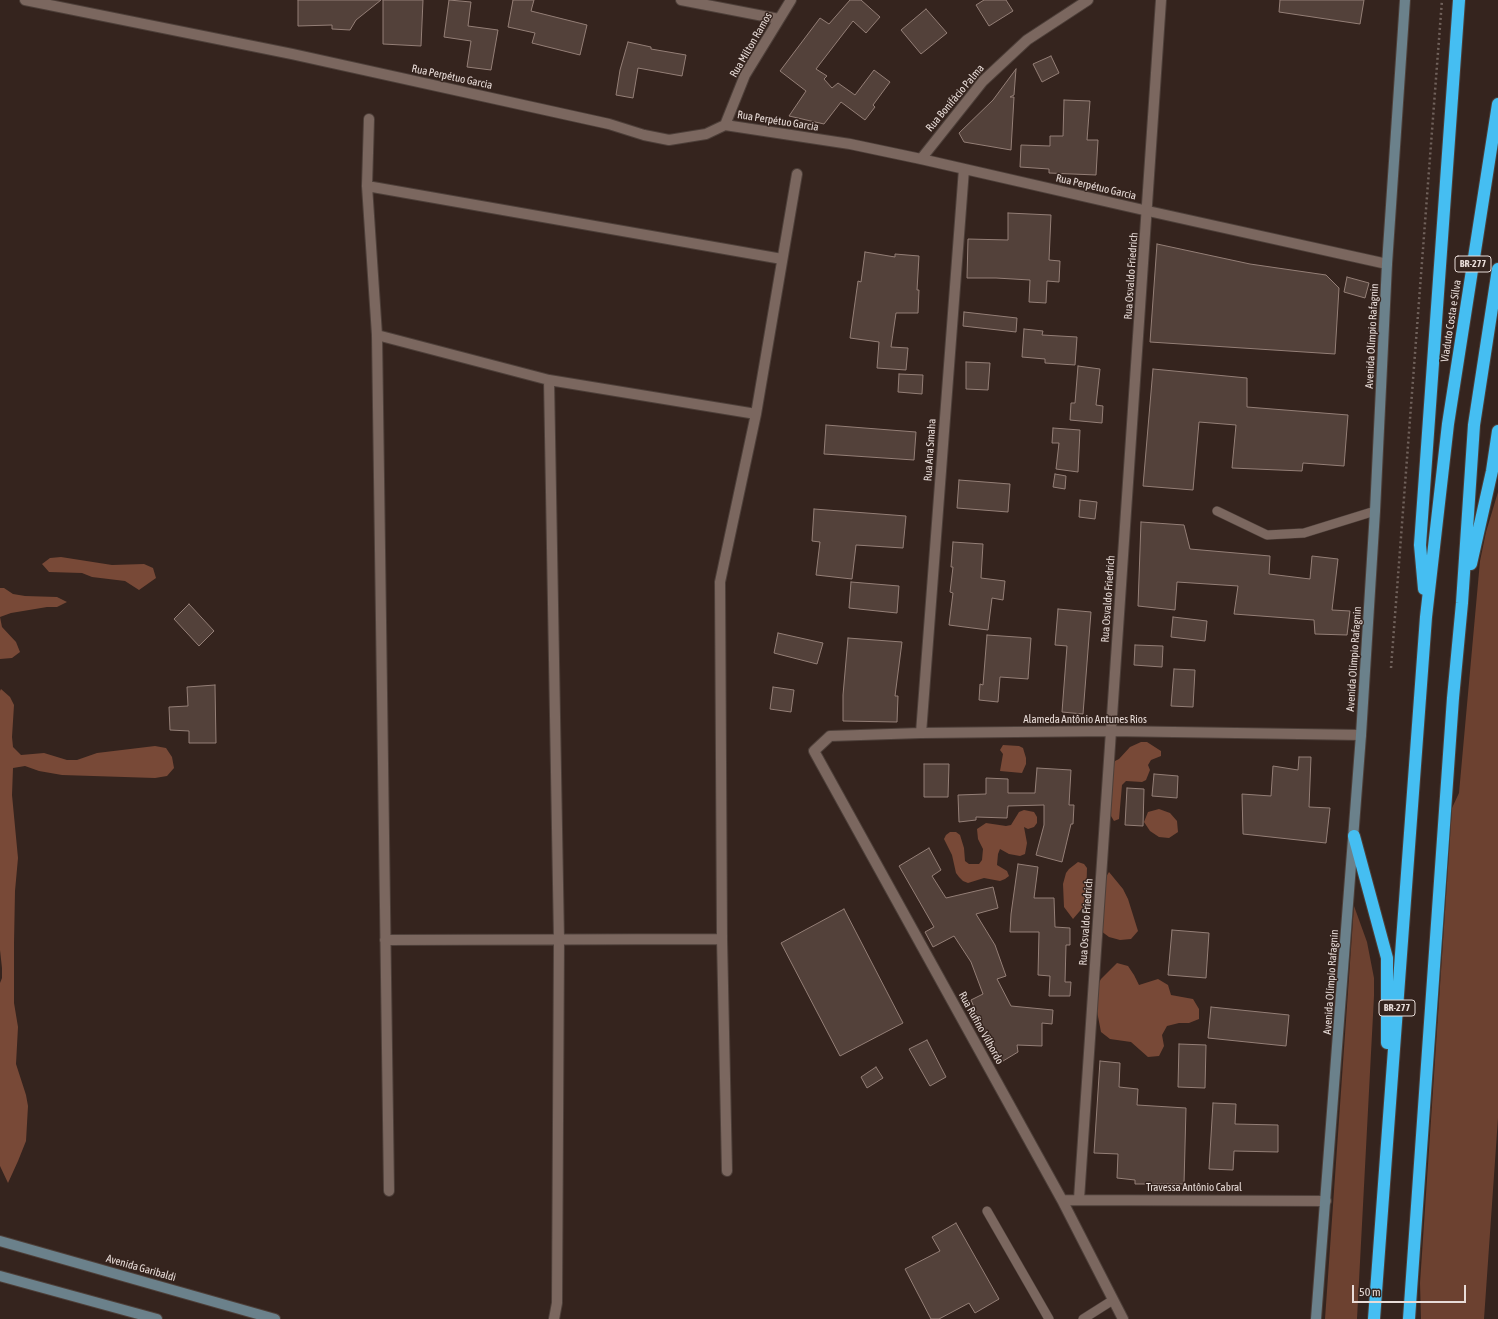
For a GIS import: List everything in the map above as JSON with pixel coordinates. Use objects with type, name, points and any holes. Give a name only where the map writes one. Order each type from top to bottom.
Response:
[{"type":"highway","points":[[1426,617],[1420,545],[1459,0]]},
{"type":"highway","name":"Viaduto Costa e Silva","points":[[1426,617],[1448,424],[1498,104]]},
{"type":"highway","name":"BR-277","points":[[1409,1319],[1474,425],[1498,269]]},
{"type":"highway","points":[[1462,603],[1492,471],[1498,431]]},
{"type":"highway","points":[[1492,471],[1498,461]]},
{"type":"highway","name":"BR-277","points":[[1374,1319],[1426,617]]},
{"type":"highway","points":[[1354,836],[1387,958],[1387,1141]]},
{"type":"street","name":"Rua Perpétuo Garcia","points":[[26,0],[292,54],[609,124],[644,135],[668,140],[706,134],[725,125],[850,144],[964,168],[1148,212],[1387,264]]},
{"type":"street","points":[[681,0],[779,19]]},
{"type":"street","name":"Rua Milton Ramos","points":[[725,125],[745,75],[791,0]]},
{"type":"street","name":"Rua Bonifácio Palma","points":[[921,159],[983,81],[1027,40],[1088,0]]},
{"type":"street","name":"Rua Osvaldo Friedrich","points":[[1078,1199],[1162,0]]},
{"type":"street","name":"Avenida Olímpio Rafagnin","points":[[1316,1319],[1361,735],[1375,511],[1387,264],[1404,0]]},
{"type":"street","points":[[369,119],[367,186],[377,335],[389,1191]]},
{"type":"street","name":"Rua Ana Smaha","points":[[920,733],[964,168]]},
{"type":"street","points":[[727,1170],[722,938],[720,582],[756,414],[797,174]]},
{"type":"street","points":[[367,186],[782,259]]},
{"type":"street","points":[[377,335],[549,380],[756,414]]},
{"type":"street","points":[[549,380],[559,940],[557,1296],[554,1319]]},
{"type":"street","name":"Alameda Antônio Antunes Rios","points":[[814,751],[830,736],[920,733],[1111,731],[1361,735]]},
{"type":"street","name":"Rua Rufino Vilhordo","points":[[814,751],[1062,1200],[1123,1319]]},
{"type":"street","points":[[385,940],[722,938]]},
{"type":"street","name":"Travessa Antônio Cabral","points":[[1062,1200],[1326,1201]]},
{"type":"street","name":"Avenida Garibaldi","points":[[0,1241],[275,1319]]},
{"type":"street","points":[[0,1276],[157,1319]]},
{"type":"lane","points":[[1217,511],[1267,535],[1304,533],[1375,511]]},
{"type":"lane","points":[[987,1211],[1049,1319]]},
{"type":"lane","points":[[1083,1319],[1114,1300]]},
{"type":"path","points":[[1391,668],[1442,0]]},
{"type":"shaded area","points":[[1498,492],[1498,1118],[1484,1319],[1421,1319],[1420,1283],[1452,808],[1459,793],[1480,561],[1486,532]]},
{"type":"shaded area","points":[[61,557],[112,565],[144,564],[153,568],[156,578],[139,590],[125,581],[92,577],[82,573],[49,572],[42,564],[50,558]]},
{"type":"shaded area","points":[[0,588],[4,588],[13,594],[57,597],[67,602],[57,607],[47,607],[11,613],[0,617]]},
{"type":"shaded area","points":[[0,617],[2,627],[16,642],[20,652],[12,658],[0,659]]},
{"type":"shaded area","points":[[1,689],[10,697],[14,705],[12,737],[13,747],[21,755],[44,753],[67,760],[77,760],[97,753],[155,746],[166,748],[172,757],[174,768],[167,776],[155,778],[62,775],[39,771],[25,766],[13,768],[12,795],[18,858],[15,891],[14,943],[14,1003],[18,1027],[16,1064],[28,1106],[26,1141],[8,1183],[0,1166],[0,983],[2,978],[0,950]]},
{"type":"shaded area","points":[[1141,742],[1147,742],[1161,751],[1161,756],[1151,760],[1148,765],[1150,770],[1146,780],[1142,782],[1126,781],[1122,785],[1119,819],[1114,821],[1108,811],[1109,764],[1119,759],[1130,747]]},
{"type":"shaded area","points":[[1003,745],[1019,746],[1023,748],[1026,764],[1022,773],[1000,771],[1003,754],[1000,750]]},
{"type":"shaded area","points":[[1159,809],[1170,813],[1177,821],[1178,832],[1169,838],[1159,837],[1150,831],[1144,822],[1148,812]]},
{"type":"shaded area","points":[[1024,810],[1034,812],[1037,817],[1037,823],[1034,827],[1028,829],[1024,827],[1027,843],[1025,854],[1020,856],[1009,854],[1000,849],[998,854],[997,865],[1007,871],[1009,876],[1000,881],[984,878],[968,883],[963,881],[956,873],[952,855],[944,839],[946,835],[950,832],[956,832],[960,835],[964,848],[965,861],[969,864],[979,864],[982,860],[983,849],[978,839],[977,829],[986,823],[1006,826],[1011,825],[1019,812]]},
{"type":"shaded area","points":[[1078,862],[1084,864],[1087,868],[1086,900],[1085,905],[1073,919],[1064,907],[1063,884],[1066,873]]},
{"type":"shaded area","points":[[1109,872],[1123,889],[1128,899],[1138,931],[1131,939],[1120,940],[1109,937],[1101,931],[1098,890]]},
{"type":"shaded area","points":[[1354,906],[1367,942],[1374,978],[1357,1319],[1325,1319]]},
{"type":"shaded area","points":[[1117,963],[1128,966],[1139,985],[1158,979],[1168,985],[1171,995],[1193,999],[1199,1009],[1199,1019],[1189,1023],[1179,1023],[1167,1026],[1162,1035],[1164,1046],[1159,1056],[1148,1057],[1131,1042],[1110,1039],[1101,1032],[1095,1001],[1096,988],[1101,979]]},
{"type":"building","points":[[298,0],[381,0],[356,20],[350,30],[332,29],[332,25],[298,26]]},
{"type":"building","points":[[383,0],[423,0],[421,46],[383,44]]},
{"type":"building","points":[[449,0],[471,2],[468,26],[498,30],[491,70],[467,67],[471,41],[444,37]]},
{"type":"building","points":[[513,0],[534,0],[531,11],[587,25],[580,55],[532,43],[535,33],[508,27]]},
{"type":"building","points":[[850,0],[861,0],[880,17],[866,33],[853,21],[816,69],[827,76],[824,79],[832,88],[838,83],[855,95],[874,70],[890,82],[873,105],[875,107],[865,120],[841,102],[824,124],[789,116],[806,91],[780,71],[820,18],[829,24]]},
{"type":"building","points":[[984,0],[1006,0],[1013,11],[989,26],[976,5]]},
{"type":"building","points":[[1280,0],[1364,0],[1360,24],[1279,12]]},
{"type":"building","points":[[926,9],[947,33],[921,54],[901,30]]},
{"type":"building","points":[[628,42],[651,47],[651,49],[686,55],[682,76],[638,68],[633,98],[616,95],[620,70]]},
{"type":"building","points":[[1051,56],[1059,73],[1042,82],[1033,64]]},
{"type":"building","points":[[1016,69],[1014,95],[1010,97],[1014,97],[1011,150],[964,142],[959,133],[993,100]]},
{"type":"building","points":[[1064,100],[1090,101],[1087,140],[1098,140],[1096,175],[1049,173],[1049,169],[1020,167],[1021,145],[1050,146],[1050,136],[1063,136]]},
{"type":"building","points":[[1008,213],[1051,215],[1049,260],[1060,261],[1059,282],[1047,281],[1046,303],[1029,302],[1030,280],[967,278],[968,239],[1008,240]]},
{"type":"building","points":[[1157,244],[1250,264],[1326,275],[1339,288],[1335,354],[1150,342]]},
{"type":"building","points":[[865,252],[895,257],[895,254],[919,256],[917,290],[919,290],[918,313],[896,313],[891,347],[908,348],[906,370],[877,368],[879,342],[850,338],[858,281],[861,282]]},
{"type":"building","points":[[1347,277],[1369,283],[1365,298],[1344,292]]},
{"type":"building","points":[[964,312],[1017,318],[1016,332],[963,326]]},
{"type":"building","points":[[1024,329],[1043,331],[1042,335],[1077,337],[1075,365],[1045,363],[1045,359],[1022,357]]},
{"type":"building","points":[[966,362],[990,363],[988,390],[966,389]]},
{"type":"building","points":[[1078,366],[1100,369],[1096,405],[1103,406],[1102,423],[1070,420],[1071,403],[1075,403]]},
{"type":"building","points":[[1153,369],[1247,378],[1247,407],[1348,415],[1344,466],[1303,463],[1302,471],[1232,468],[1236,425],[1199,422],[1193,490],[1143,486]]},
{"type":"building","points":[[899,374],[923,375],[922,394],[898,392]]},
{"type":"building","points":[[826,425],[916,432],[914,460],[824,454]]},
{"type":"building","points":[[1053,428],[1080,430],[1078,472],[1056,469],[1059,443],[1052,443]]},
{"type":"building","points":[[1055,474],[1066,476],[1065,489],[1053,487]]},
{"type":"building","points":[[959,480],[1010,484],[1008,512],[957,508]]},
{"type":"building","points":[[1080,500],[1097,502],[1095,519],[1079,517]]},
{"type":"building","points":[[814,509],[906,516],[903,548],[856,545],[852,579],[816,575],[820,542],[812,541]]},
{"type":"building","points":[[1141,522],[1184,525],[1190,549],[1270,556],[1269,574],[1310,579],[1312,556],[1338,559],[1332,610],[1350,611],[1347,635],[1315,634],[1314,620],[1234,614],[1238,586],[1177,582],[1175,610],[1138,606]]},
{"type":"building","points":[[953,542],[983,544],[981,578],[1005,581],[1003,600],[992,598],[988,630],[949,625],[953,593],[950,592],[953,567],[951,567]]},
{"type":"building","points":[[851,582],[899,586],[897,613],[849,608]]},
{"type":"building","points":[[189,604],[214,631],[199,646],[174,619]]},
{"type":"building","points":[[1058,609],[1091,612],[1083,714],[1062,712],[1067,646],[1055,645]]},
{"type":"building","points":[[1173,617],[1207,621],[1205,641],[1171,637]]},
{"type":"building","points":[[778,633],[823,643],[817,664],[774,653]]},
{"type":"building","points":[[987,635],[1031,638],[1028,679],[1000,677],[998,702],[979,700],[980,684],[983,685]]},
{"type":"building","points":[[848,638],[902,642],[895,696],[898,696],[897,722],[843,721],[843,695]]},
{"type":"building","points":[[1135,645],[1163,646],[1162,667],[1134,665]]},
{"type":"building","points":[[1174,669],[1195,670],[1193,707],[1171,706]]},
{"type":"building","points":[[215,685],[216,743],[189,743],[189,731],[170,730],[169,707],[188,706],[187,687]]},
{"type":"building","points":[[773,687],[794,690],[791,712],[770,709]]},
{"type":"building","points":[[1299,757],[1311,757],[1309,807],[1330,808],[1326,843],[1243,834],[1242,794],[1271,796],[1273,766],[1298,770]]},
{"type":"building","points":[[924,764],[949,764],[948,797],[924,797]]},
{"type":"building","points":[[1037,768],[1071,770],[1069,805],[1074,805],[1073,824],[1071,824],[1062,862],[1036,855],[1044,825],[1044,805],[1008,806],[1007,818],[976,817],[976,820],[959,822],[958,795],[986,794],[986,778],[1008,779],[1008,793],[1035,793]]},
{"type":"building","points":[[1154,774],[1178,776],[1177,798],[1152,796]]},
{"type":"building","points":[[1127,788],[1144,789],[1143,826],[1125,825]]},
{"type":"building","points":[[929,848],[941,870],[932,876],[946,898],[993,887],[998,908],[976,914],[995,945],[1006,976],[997,979],[1011,1006],[1053,1010],[1052,1024],[1042,1023],[1042,1046],[1017,1045],[1018,1052],[998,1064],[971,1000],[983,994],[971,962],[954,936],[933,947],[925,932],[934,927],[899,866]]},
{"type":"building","points":[[1018,864],[1038,867],[1034,898],[1054,898],[1055,927],[1070,928],[1070,945],[1066,945],[1065,982],[1071,982],[1070,996],[1049,996],[1050,976],[1038,975],[1039,932],[1010,932]]},
{"type":"building","points":[[844,909],[903,1023],[840,1056],[781,943]]},
{"type":"building","points":[[1172,930],[1209,933],[1206,978],[1168,975]]},
{"type":"building","points":[[1211,1007],[1289,1015],[1286,1046],[1208,1038]]},
{"type":"building","points":[[927,1040],[946,1077],[930,1086],[909,1049]]},
{"type":"building","points":[[1179,1044],[1206,1045],[1205,1088],[1178,1087]]},
{"type":"building","points":[[1100,1061],[1120,1063],[1119,1087],[1138,1089],[1137,1105],[1186,1108],[1184,1184],[1135,1184],[1135,1180],[1117,1178],[1118,1154],[1094,1153]]},
{"type":"building","points":[[876,1067],[883,1078],[867,1088],[861,1077]]},
{"type":"building","points":[[1213,1103],[1236,1104],[1235,1124],[1278,1125],[1278,1152],[1234,1151],[1233,1170],[1209,1169]]},
{"type":"building","points":[[956,1223],[999,1299],[975,1313],[969,1303],[939,1319],[931,1319],[905,1269],[940,1251],[932,1237]]}]
